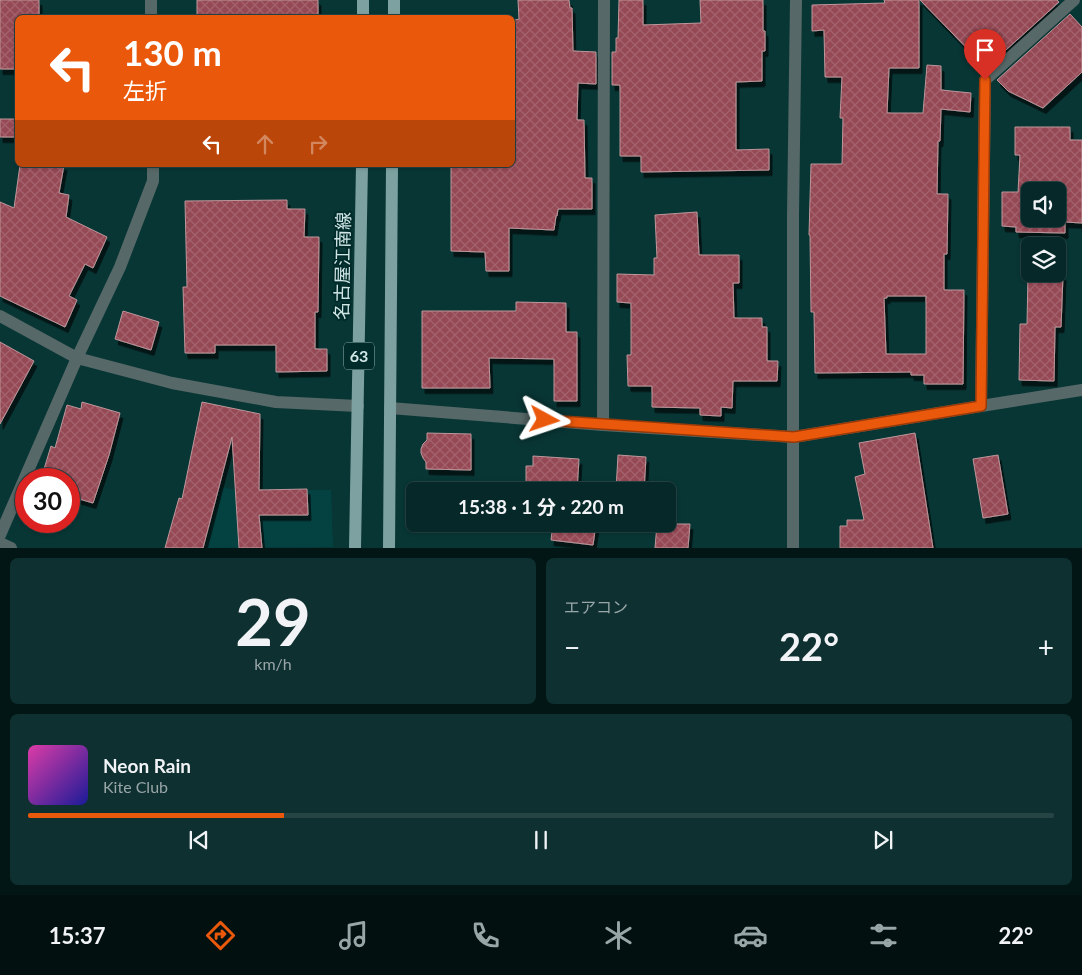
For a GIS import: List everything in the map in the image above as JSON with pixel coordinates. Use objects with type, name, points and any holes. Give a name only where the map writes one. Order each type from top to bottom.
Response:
[{"type":"main road","points":[[362,0],[363,15]]},
{"type":"main road","points":[[394,0],[394,15]]},
{"type":"main road","name":"名古屋江南線","points":[[355,548],[362,167]]},
{"type":"main road","name":"63","points":[[389,548],[392,167]]},
{"type":"street","points":[[151,0],[151,15]]},
{"type":"street","points":[[603,425],[604,0]]},
{"type":"street","points":[[793,548],[793,215],[796,0]]},
{"type":"street","points":[[981,406],[985,80],[1074,0]]},
{"type":"street","points":[[0,535],[77,358],[120,267],[153,181],[153,167]]},
{"type":"street","points":[[0,316],[77,358],[172,383],[276,402],[358,406]]},
{"type":"street","points":[[390,408],[603,425],[794,437],[1082,390]]},
{"type":"street","points":[[0,542],[11,548]]},
{"type":"shaded area","points":[[222,487],[240,491],[331,490],[333,547],[205,548]]},
{"type":"building","points":[[0,0],[39,0],[39,15],[15,15],[15,69],[0,69]]},
{"type":"building","points":[[197,0],[318,0],[318,15],[197,15]]},
{"type":"building","points":[[518,0],[569,0],[570,8],[572,8],[573,51],[596,52],[596,84],[578,83],[577,120],[584,120],[585,178],[592,178],[592,209],[558,209],[554,230],[509,228],[509,271],[486,271],[485,252],[451,251],[451,167],[515,167],[515,20],[519,19]]},
{"type":"building","points":[[619,0],[643,0],[643,25],[701,23],[700,0],[763,0],[765,51],[762,51],[762,81],[736,82],[736,150],[769,149],[769,170],[641,172],[641,156],[620,156],[620,85],[612,85],[612,52],[616,52],[616,38],[618,38]]},
{"type":"building","points":[[884,0],[919,0],[919,68],[889,68],[887,113],[923,113],[927,65],[941,66],[941,90],[971,93],[970,112],[941,109],[940,141],[938,141],[937,194],[948,194],[944,290],[964,290],[963,384],[924,384],[924,375],[911,375],[911,372],[815,373],[814,312],[811,312],[809,235],[811,164],[842,164],[843,118],[840,118],[842,77],[825,77],[824,30],[812,31],[812,5],[885,3]],"holes":[[[887,296],[926,296],[926,354],[886,354],[884,298],[887,298]]]},
{"type":"building","points":[[920,0],[1057,0],[1059,2],[986,68]]},
{"type":"building","points":[[1070,14],[1082,27],[1082,72],[1043,108],[1008,91],[997,80]]},
{"type":"building","points":[[0,119],[15,119],[15,137],[0,137]]},
{"type":"building","points":[[1015,127],[1070,127],[1070,140],[1082,140],[1082,223],[1066,222],[1066,182],[1021,182],[1021,227],[1065,227],[1065,233],[1016,232],[1016,227],[1002,226],[1002,192],[1018,192],[1020,155],[1015,155]]},
{"type":"building","points":[[20,167],[64,167],[59,193],[69,195],[66,217],[107,237],[93,268],[85,264],[69,296],[77,300],[65,327],[0,296],[0,202],[14,208]]},
{"type":"building","points":[[287,200],[287,209],[305,209],[304,237],[319,237],[318,312],[315,312],[315,349],[327,349],[327,371],[276,372],[276,345],[215,345],[215,353],[185,353],[183,287],[187,287],[185,201]]},
{"type":"building","points":[[697,212],[699,255],[739,255],[739,283],[733,283],[734,318],[762,318],[762,327],[767,327],[767,361],[778,361],[777,381],[733,381],[732,408],[721,407],[721,416],[700,415],[700,408],[652,407],[652,386],[628,386],[627,355],[631,355],[631,303],[617,302],[617,274],[654,275],[654,258],[657,258],[655,215]]},
{"type":"building","points":[[1028,282],[1063,282],[1061,327],[1055,327],[1054,381],[1019,380],[1020,324],[1027,324]]},
{"type":"building","points":[[516,302],[566,303],[566,332],[577,332],[577,401],[554,401],[554,359],[489,358],[490,388],[422,388],[422,311],[516,311]]},
{"type":"building","points":[[123,311],[159,322],[151,350],[115,339]]},
{"type":"building","points":[[0,342],[34,361],[0,424]]},
{"type":"building","points":[[82,402],[120,413],[109,455],[93,503],[80,499],[80,468],[44,468],[51,446],[55,448],[67,405],[81,409]]},
{"type":"building","points":[[202,402],[260,414],[259,490],[307,489],[308,515],[259,515],[262,548],[239,548],[232,437],[203,548],[165,548],[179,498],[182,499]]},
{"type":"building","points":[[427,433],[471,434],[471,470],[426,469],[426,462],[421,449],[427,440]]},
{"type":"building","points":[[915,433],[933,548],[840,548],[840,526],[847,526],[847,520],[864,520],[855,477],[865,474],[859,443]]},
{"type":"building","points":[[618,455],[646,457],[645,482],[616,482]]},
{"type":"building","points":[[998,455],[1008,514],[983,518],[973,459]]},
{"type":"building","points":[[533,456],[579,459],[578,482],[526,482],[526,466],[533,466]]},
{"type":"building","points":[[676,524],[690,524],[688,548],[655,548],[656,532],[676,532]]},
{"type":"building","points":[[552,532],[595,532],[593,545],[551,540]]},
{"type":"route","points":[[545,420],[794,437],[981,406],[985,80]]}]
